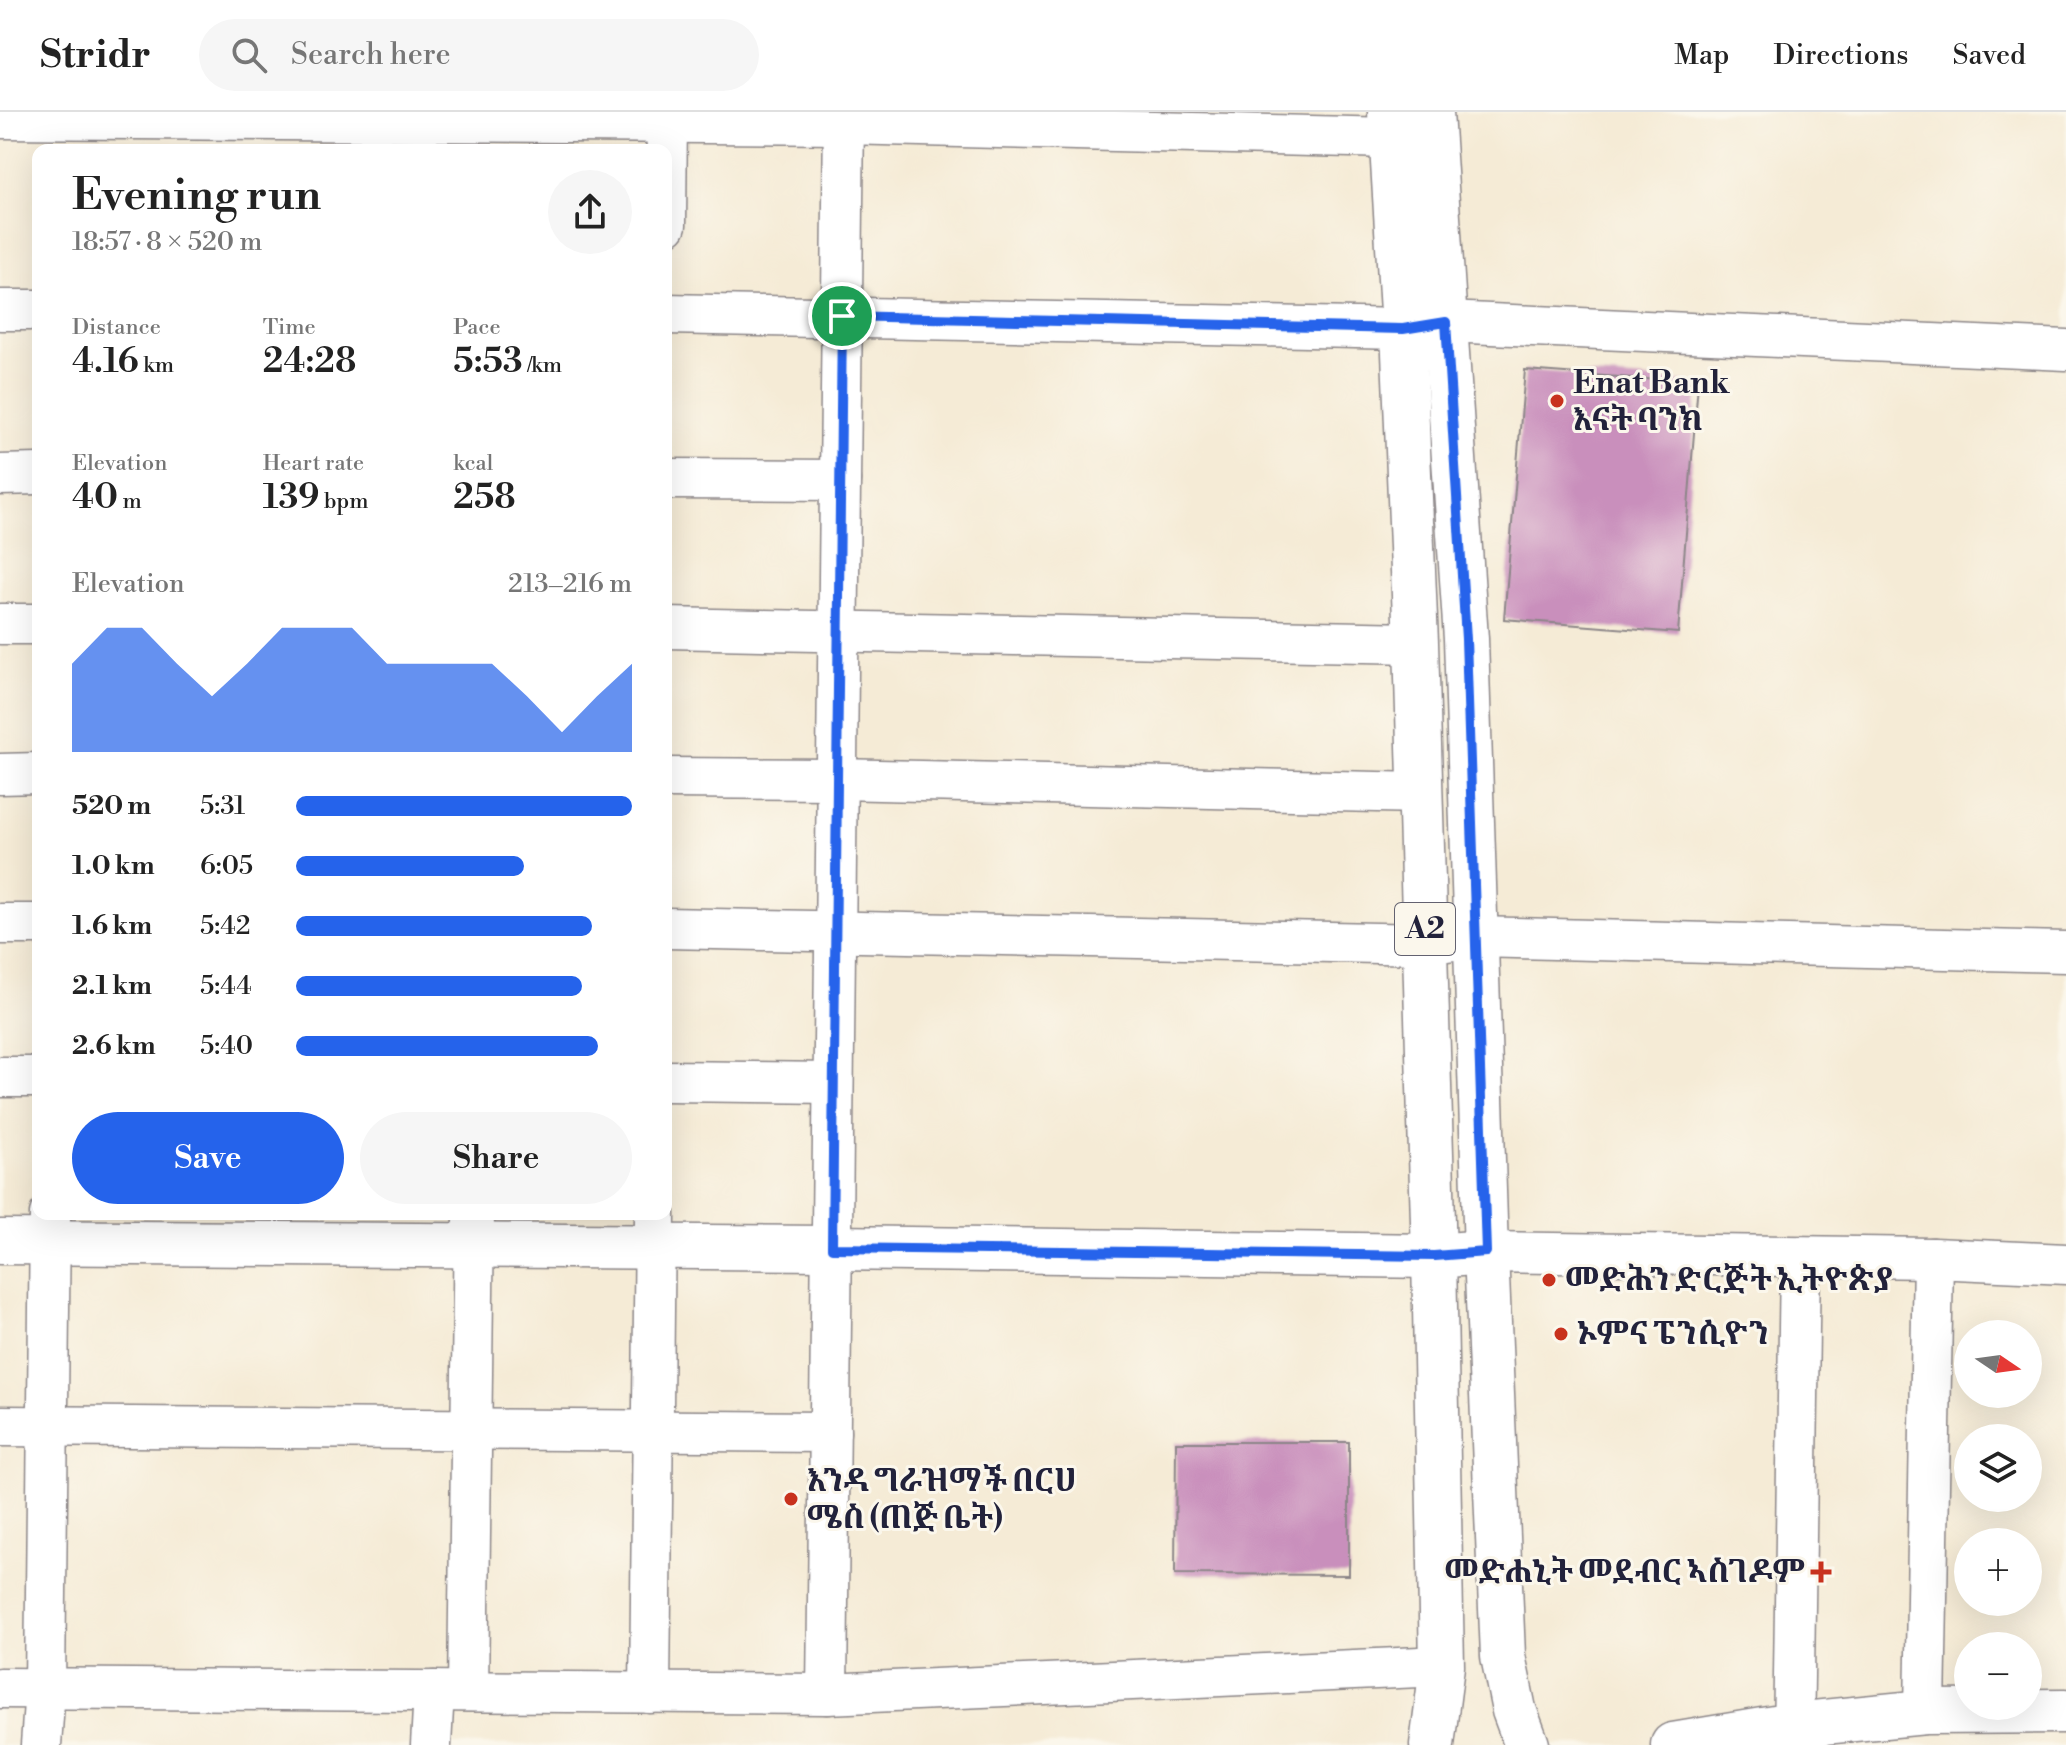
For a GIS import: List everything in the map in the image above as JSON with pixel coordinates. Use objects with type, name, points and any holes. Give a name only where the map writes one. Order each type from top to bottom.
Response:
[{"type":"main road","name":"A2","points":[[1431,112],[1466,639],[1503,1656],[1514,1710],[1527,1745]]},
{"type":"main road","name":"A2","points":[[1391,125],[1416,643],[1434,1256],[1442,1666],[1432,1745]]},
{"type":"main road","points":[[0,1242],[50,1228],[655,1230],[832,1248],[1434,1256],[1486,1252]]},
{"type":"main road","points":[[1673,1745],[1793,1735],[1925,1712],[2066,1711]]},
{"type":"street","points":[[667,117],[667,144]]},
{"type":"street","points":[[0,118],[61,127],[485,128],[667,117],[1391,125]]},
{"type":"street","points":[[827,1694],[844,118]]},
{"type":"street","points":[[0,310],[32,310]]},
{"type":"street","points":[[672,314],[1403,329],[1446,322],[2066,350]]},
{"type":"street","points":[[0,475],[32,474]]},
{"type":"street","points":[[672,479],[840,480]]},
{"type":"street","points":[[0,624],[32,624]]},
{"type":"street","points":[[672,628],[1416,643]]},
{"type":"street","points":[[0,774],[32,773]]},
{"type":"street","points":[[672,778],[1420,793]]},
{"type":"street","points":[[0,924],[32,924]]},
{"type":"street","points":[[672,928],[1425,944],[1476,937],[2066,952]]},
{"type":"street","points":[[0,1077],[32,1077]]},
{"type":"street","points":[[672,1081],[833,1083]]},
{"type":"street","points":[[41,1745],[45,1688],[50,1228]]},
{"type":"street","points":[[431,1745],[451,1691],[471,1429],[473,1229]]},
{"type":"street","points":[[650,1693],[655,1230]]},
{"type":"street","points":[[1486,1252],[1933,1258],[2066,1264]]},
{"type":"street","points":[[1793,1735],[1800,1258]]},
{"type":"street","points":[[1925,1712],[1933,1258]]},
{"type":"street","points":[[0,1426],[830,1432]]},
{"type":"street","points":[[0,1688],[827,1694],[1442,1666]]},
{"type":"building","points":[[1525,370],[1698,383],[1678,633],[1504,619]]},
{"type":"building","points":[[1176,1442],[1349,1442],[1349,1575],[1175,1574]]},
{"type":"place","name":"Enat Bank እናት ባንክ","points":[[1557,401]]},
{"type":"place","name":"መድሕን ድርጅት ኢትዮጵያ","points":[[1549,1280]]},
{"type":"place","name":"ኦምና ፔንሲዮን","points":[[1561,1334]]},
{"type":"place","name":"እንዳ ግራዝማች በርሀ ሜስ (ጠጅ ቤት)","points":[[791,1499]]},
{"type":"place","name":"መድሐኒት መደብር ኣስገዶም","points":[[1821,1572]]},
{"type":"route","points":[[842,316],[1403,329],[1446,322],[1466,639],[1486,1252],[1434,1256],[832,1248],[842,316]]}]
